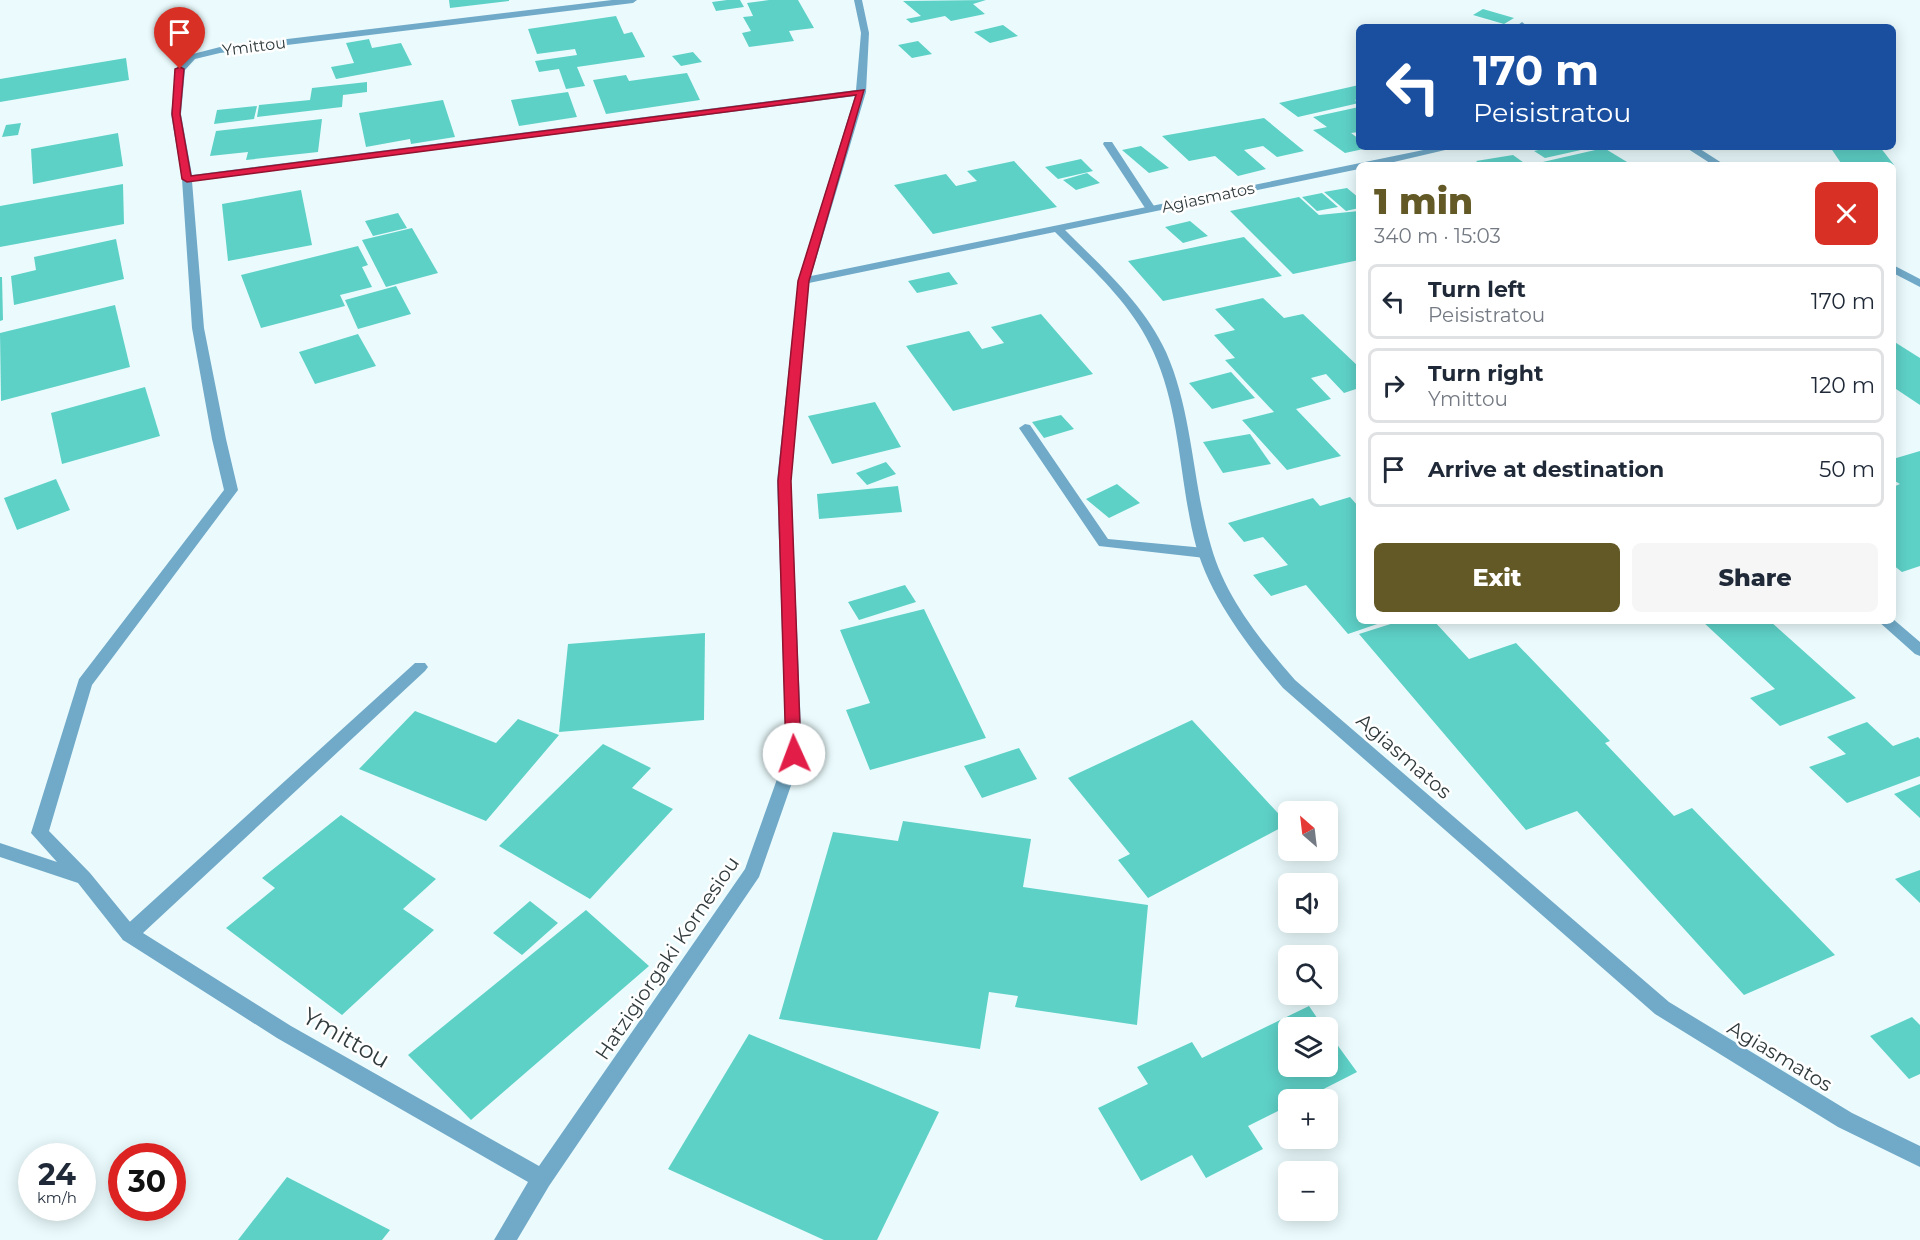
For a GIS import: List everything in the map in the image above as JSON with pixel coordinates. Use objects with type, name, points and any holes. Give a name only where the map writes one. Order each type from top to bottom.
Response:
[{"type":"street","name":"Ymittou","points":[[543,1179],[284,1032],[129,934],[84,878],[39,833],[85,683],[231,490],[198,328],[187,179],[176,114],[180,69],[192,57],[220,50],[633,0]]},
{"type":"street","name":"Hatzigiorgaki Kornesiou","points":[[505,1240],[543,1179],[753,872],[794,754],[784,481],[804,281],[861,92],[865,33],[858,0]]},
{"type":"street","points":[[187,179],[861,92]]},
{"type":"street","points":[[1108,144],[1151,209]]},
{"type":"street","points":[[1380,162],[1438,150]]},
{"type":"street","points":[[1695,150],[1715,162]]},
{"type":"street","name":"Agiasmatos","points":[[804,281],[1356,167]]},
{"type":"street","name":"Agiasmatos","points":[[1057,228],[1134,308],[1160,352],[1171,385],[1205,553],[1231,605],[1257,647],[1289,684],[1662,1008],[1845,1120],[1920,1157]]},
{"type":"street","points":[[1896,270],[1920,284]]},
{"type":"street","points":[[1025,428],[1104,543],[1205,553]]},
{"type":"street","points":[[1890,624],[1920,650]]},
{"type":"street","points":[[129,934],[420,667]]},
{"type":"street","points":[[0,850],[84,878]]},
{"type":"building","points":[[449,0],[509,0],[509,1],[450,8]]},
{"type":"building","points":[[740,0],[744,7],[716,11],[712,2]]},
{"type":"building","points":[[798,0],[814,28],[789,31],[794,41],[749,47],[742,33],[751,31],[743,17],[753,16],[747,3]]},
{"type":"building","points":[[986,0],[973,4],[985,14],[951,21],[945,16],[911,23],[906,19],[921,16],[903,1]]},
{"type":"building","points":[[1483,9],[1514,18],[1504,24],[1473,15]]},
{"type":"building","points":[[616,16],[624,34],[632,32],[645,57],[577,67],[585,86],[566,89],[559,69],[539,72],[535,61],[577,55],[575,49],[537,54],[528,29]]},
{"type":"building","points":[[1003,25],[1018,36],[990,43],[974,32]]},
{"type":"building","points":[[369,39],[372,48],[401,43],[412,65],[336,79],[331,67],[354,63],[346,43]]},
{"type":"building","points":[[918,41],[932,54],[912,58],[898,45]]},
{"type":"building","points":[[693,52],[702,62],[681,66],[672,56]]},
{"type":"building","points":[[126,58],[129,80],[0,102],[0,79]]},
{"type":"building","points":[[687,73],[700,100],[606,114],[593,80],[626,75],[629,81]]},
{"type":"building","points":[[367,82],[367,92],[343,95],[342,107],[257,117],[259,105],[310,100],[312,88]]},
{"type":"building","points":[[1356,86],[1356,104],[1298,117],[1279,103]]},
{"type":"building","points":[[568,92],[577,117],[519,126],[511,100]]},
{"type":"building","points":[[443,100],[455,137],[411,144],[410,139],[366,147],[359,113]]},
{"type":"building","points":[[257,106],[254,119],[214,124],[217,110]]},
{"type":"building","points":[[1356,108],[1356,132],[1351,133],[1356,137],[1356,150],[1359,150],[1345,153],[1313,130],[1327,127],[1313,117]]},
{"type":"building","points":[[1264,118],[1304,151],[1277,157],[1263,146],[1244,150],[1266,169],[1238,176],[1215,156],[1189,161],[1162,136]]},
{"type":"building","points":[[322,119],[318,152],[246,160],[248,152],[210,156],[216,131]]},
{"type":"building","points":[[21,123],[18,135],[2,137],[6,125]]},
{"type":"building","points":[[118,133],[123,166],[33,184],[31,149]]},
{"type":"building","points":[[1141,146],[1169,168],[1149,173],[1122,150]]},
{"type":"building","points":[[1538,150],[1581,150],[1545,158],[1534,151]]},
{"type":"building","points":[[1595,150],[1607,150],[1627,162],[1543,162]]},
{"type":"building","points":[[1832,150],[1882,150],[1892,162],[1840,162]]},
{"type":"building","points":[[1513,155],[1523,162],[1477,162]]},
{"type":"building","points":[[1081,159],[1093,171],[1058,179],[1045,167]]},
{"type":"building","points":[[1014,161],[1057,207],[933,234],[894,185],[946,174],[956,186],[977,181],[967,171]]},
{"type":"building","points":[[1087,173],[1100,183],[1076,190],[1063,180]]},
{"type":"building","points":[[123,184],[124,224],[0,247],[0,206]]},
{"type":"building","points":[[1347,188],[1356,196],[1356,209],[1346,211],[1324,192]]},
{"type":"building","points":[[301,190],[312,245],[228,261],[222,204]]},
{"type":"building","points":[[1322,193],[1338,207],[1317,211],[1302,197]]},
{"type":"building","points":[[1299,197],[1319,215],[1356,211],[1356,261],[1293,274],[1230,211]]},
{"type":"building","points":[[398,213],[407,228],[373,236],[365,221]]},
{"type":"building","points":[[1190,221],[1208,236],[1183,243],[1165,227]]},
{"type":"building","points":[[412,228],[438,273],[386,287],[362,240]]},
{"type":"building","points":[[1244,237],[1282,276],[1163,301],[1128,261]]},
{"type":"building","points":[[116,239],[124,279],[14,305],[11,276],[36,270],[34,257]]},
{"type":"building","points":[[358,246],[368,265],[362,267],[372,287],[340,295],[345,306],[261,328],[241,275]]},
{"type":"building","points":[[949,272],[958,284],[917,293],[908,281]]},
{"type":"building","points":[[0,277],[2,277],[3,320],[0,321]]},
{"type":"building","points":[[396,286],[411,314],[358,329],[345,300]]},
{"type":"building","points":[[1263,298],[1284,318],[1303,314],[1356,364],[1356,389],[1344,393],[1326,374],[1311,378],[1331,399],[1296,409],[1341,456],[1287,470],[1242,420],[1274,412],[1225,360],[1235,358],[1214,335],[1235,330],[1215,309]]},
{"type":"building","points":[[115,305],[130,367],[1,401],[0,333]]},
{"type":"building","points":[[1041,314],[1093,374],[953,411],[906,346],[969,331],[982,349],[1004,343],[991,327]]},
{"type":"building","points":[[358,334],[376,366],[315,384],[299,352]]},
{"type":"building","points":[[1896,343],[1920,358],[1920,405],[1896,389]]},
{"type":"building","points":[[1231,372],[1255,398],[1212,409],[1189,383]]},
{"type":"building","points":[[145,387],[160,436],[62,464],[51,413]]},
{"type":"building","points":[[875,402],[901,447],[832,464],[808,416]]},
{"type":"building","points":[[1061,415],[1074,429],[1044,438],[1032,422]]},
{"type":"building","points":[[1250,434],[1271,464],[1223,473],[1203,442]]},
{"type":"building","points":[[1920,451],[1920,566],[1902,572],[1896,567],[1896,486],[1900,484],[1896,482],[1896,458]]},
{"type":"building","points":[[886,462],[896,474],[867,485],[856,473]]},
{"type":"building","points":[[56,479],[70,510],[17,530],[4,498]]},
{"type":"building","points":[[1117,484],[1140,503],[1109,518],[1086,499]]},
{"type":"building","points":[[898,486],[902,512],[819,519],[817,494]]},
{"type":"building","points":[[1350,497],[1356,504],[1356,624],[1377,624],[1348,634],[1306,585],[1271,596],[1253,575],[1288,565],[1263,537],[1244,542],[1228,523],[1313,498],[1320,506]]},
{"type":"building","points":[[905,585],[916,602],[859,620],[848,602]]},
{"type":"building","points":[[924,609],[986,738],[870,770],[846,710],[870,703],[840,630]]},
{"type":"building","points":[[1391,624],[1437,624],[1469,659],[1516,643],[1610,741],[1605,743],[1674,816],[1692,808],[1835,955],[1744,995],[1577,811],[1526,830],[1359,634]]},
{"type":"building","points":[[1705,624],[1773,624],[1856,698],[1780,726],[1750,698],[1775,689]]},
{"type":"building","points":[[705,633],[704,720],[559,732],[568,644]]},
{"type":"building","points":[[415,711],[496,743],[518,719],[559,735],[486,821],[359,769]]},
{"type":"building","points":[[1192,720],[1278,813],[1278,829],[1148,898],[1118,860],[1130,854],[1068,778]]},
{"type":"building","points":[[1867,722],[1893,746],[1918,737],[1920,739],[1920,776],[1847,803],[1809,767],[1846,754],[1827,737]]},
{"type":"building","points":[[603,744],[651,768],[632,788],[673,809],[590,899],[499,846]]},
{"type":"building","points":[[1019,748],[1037,779],[982,798],[964,766]]},
{"type":"building","points":[[1920,784],[1920,818],[1894,794]]},
{"type":"building","points":[[341,815],[436,879],[403,909],[434,930],[342,1015],[226,928],[275,888],[262,878]]},
{"type":"building","points":[[903,821],[1031,839],[1023,887],[1148,905],[1137,1025],[1015,1007],[1018,996],[989,992],[980,1049],[779,1019],[833,832],[898,841]]},
{"type":"building","points":[[1920,870],[1920,903],[1895,879]]},
{"type":"building","points":[[530,901],[558,923],[522,955],[493,933]]},
{"type":"building","points":[[586,910],[649,966],[471,1120],[408,1055]]},
{"type":"building","points":[[1309,1006],[1316,1017],[1286,1017]]},
{"type":"building","points":[[1912,1017],[1920,1025],[1920,1074],[1909,1079],[1870,1036]]},
{"type":"building","points":[[1278,1021],[1278,1077],[1338,1077],[1338,1046],[1357,1072],[1324,1089],[1278,1089],[1278,1111],[1248,1126],[1263,1149],[1206,1178],[1192,1155],[1141,1181],[1098,1108],[1148,1084],[1137,1067],[1192,1042],[1202,1058]]},
{"type":"building","points":[[749,1034],[939,1112],[877,1240],[824,1240],[668,1169]]},
{"type":"building","points":[[287,1177],[390,1230],[382,1240],[238,1240]]},
{"type":"route","points":[[180,69],[176,114],[187,179],[861,92],[804,281],[784,481],[794,754]]}]
